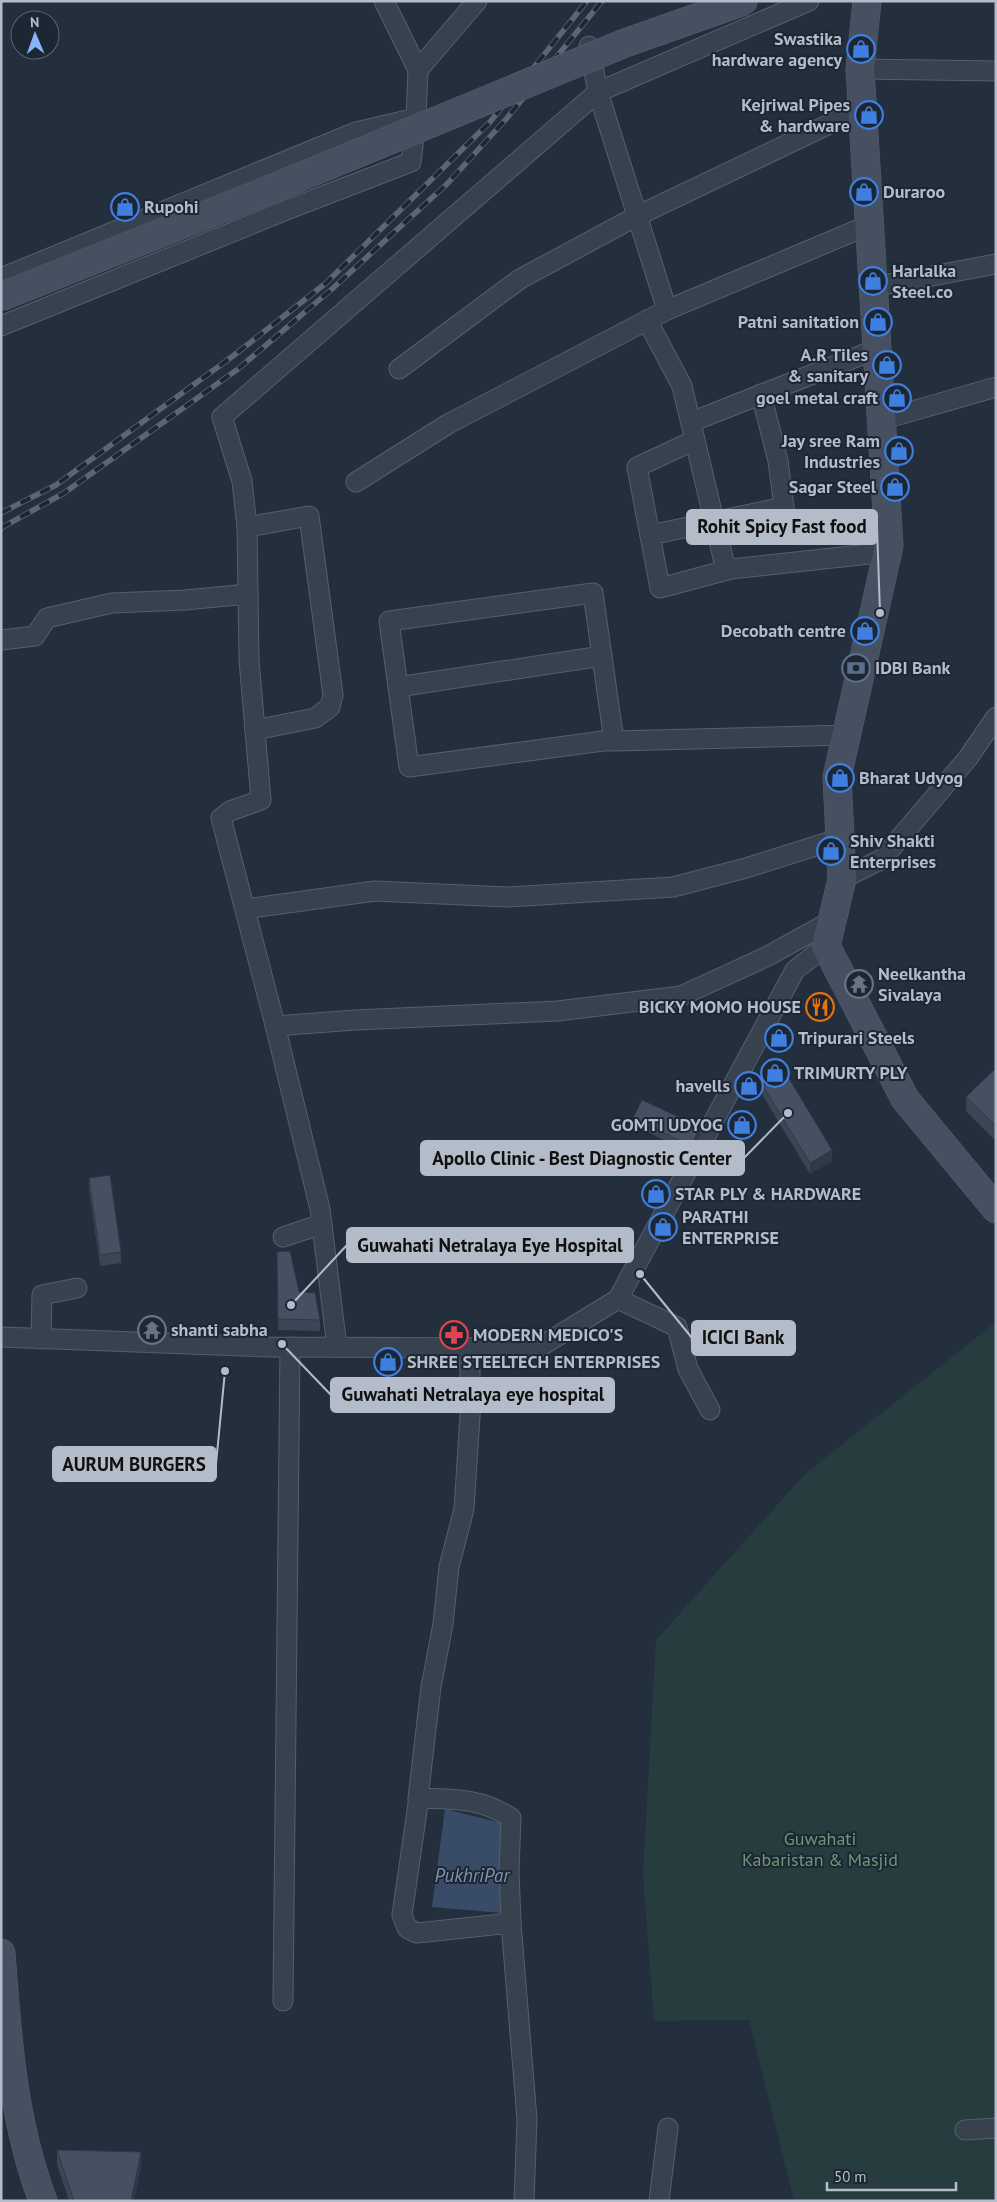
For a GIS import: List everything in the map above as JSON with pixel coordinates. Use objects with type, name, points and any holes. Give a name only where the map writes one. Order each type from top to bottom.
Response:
[{"type":"street","points":[[1,326],[289,209],[411,162],[416,118],[418,70],[384,1]]},
{"type":"street","points":[[418,70],[477,1]]},
{"type":"street","points":[[667,310],[598,92],[589,45],[706,1]]},
{"type":"street","points":[[1,297],[625,43],[744,1]]},
{"type":"street","points":[[336,1347],[322,1224],[275,1026],[221,818],[230,811],[261,800],[249,660],[247,527],[242,481],[222,417],[598,92],[809,1]]},
{"type":"street","points":[[1,1338],[290,1347],[538,1348],[618,1299],[795,970],[826,946],[842,879],[837,777],[889,546],[860,69],[868,1]]},
{"type":"street","points":[[860,69],[996,71]]},
{"type":"street","points":[[399,369],[520,279],[637,216],[863,108]]},
{"type":"street","points":[[1,278],[356,132],[416,118]]},
{"type":"street","points":[[356,482],[448,424],[667,310],[869,226]]},
{"type":"street","points":[[873,287],[996,264]]},
{"type":"street","points":[[647,320],[682,386],[724,562],[731,569]]},
{"type":"street","points":[[691,422],[877,349]]},
{"type":"street","points":[[881,420],[996,386]]},
{"type":"street","points":[[650,535],[784,507],[778,461],[761,394]]},
{"type":"street","points":[[695,440],[637,467],[660,588],[731,569],[888,552]]},
{"type":"street","points":[[247,527],[309,516],[333,695],[330,707],[314,718],[255,730]]},
{"type":"street","points":[[614,740],[593,593],[389,621],[409,768],[614,740],[847,735]]},
{"type":"street","points":[[1,640],[35,636],[47,618],[112,603],[185,600],[248,594]]},
{"type":"street","points":[[398,687],[602,656]]},
{"type":"street","points":[[842,879],[882,859],[968,758],[996,717]]},
{"type":"street","points":[[245,909],[375,891],[507,897],[673,887],[746,868],[841,838]]},
{"type":"street","points":[[275,1026],[354,1020],[558,1011],[681,996],[768,956],[833,920]]},
{"type":"street","points":[[826,946],[905,1099],[996,1209]]},
{"type":"street","points":[[283,1237],[322,1224]]},
{"type":"street","points":[[41,1339],[42,1295],[77,1288]]},
{"type":"street","points":[[618,1299],[678,1327],[688,1368],[710,1410]]},
{"type":"street","points":[[283,2001],[290,1347]]},
{"type":"street","points":[[469,1348],[471,1401],[464,1509],[449,1567],[443,1624],[431,1687],[402,1915],[408,1928],[417,1933],[511,1923]]},
{"type":"street","points":[[418,1798],[464,1799],[496,1808],[512,1818],[511,1923],[527,2119],[524,2201]]},
{"type":"street","points":[[1,1953],[8,2047],[30,2168],[43,2201]]},
{"type":"street","points":[[659,2201],[668,2128]]},
{"type":"street","points":[[965,2130],[996,2128]]},
{"type":"green space","name":"Guwahati Kabaristan & Masjid","points":[[996,1322],[996,2201],[794,2201],[749,2020],[654,2021],[643,1875],[656,1640],[805,1474]]},
{"type":"water","name":"PukhriPar","points":[[445,1809],[513,1826],[502,1913],[432,1907]]},
{"type":"building","points":[[996,1068],[996,1126],[966,1097]]},
{"type":"building","points":[[785,1072],[832,1150],[810,1163],[763,1086]]},
{"type":"building","points":[[642,1100],[700,1127],[691,1146],[633,1118]]},
{"type":"building","points":[[110,1175],[121,1252],[100,1255],[89,1178]]},
{"type":"building","points":[[290,1251],[299,1292],[315,1293],[320,1320],[278,1319],[277,1252]]},
{"type":"building","points":[[57,2150],[141,2152],[131,2201],[74,2201]]},
{"type":"railway","points":[[1,513],[56,485],[233,356],[326,283],[490,122],[587,1]]},
{"type":"railway","points":[[1,528],[64,493],[238,369],[332,289],[447,184],[507,118],[602,1]]},
{"type":"place","name":"Swastika hardware agency","points":[[861,49]]},
{"type":"place","name":"Kejriwal Pipes & hardware","points":[[869,115]]},
{"type":"place","name":"Duraroo","points":[[864,192]]},
{"type":"place","name":"Rupohi","points":[[125,207]]},
{"type":"place","name":"Harlalka Steel.co","points":[[873,281]]},
{"type":"place","name":"Patni sanitation","points":[[878,322]]},
{"type":"place","name":"A.R Tiles & sanitary","points":[[887,365]]},
{"type":"place","name":"goel metal craft","points":[[897,398]]},
{"type":"place","name":"Jay sree Ram Industries","points":[[899,451]]},
{"type":"place","name":"Sagar Steel","points":[[895,487]]},
{"type":"place","name":"Rohit Spicy Fast food","points":[[880,613]]},
{"type":"place","name":"Decobath centre","points":[[865,631]]},
{"type":"place","name":"IDBI Bank","points":[[856,668]]},
{"type":"place","name":"Bharat Udyog","points":[[840,778]]},
{"type":"place","name":"Shiv Shakti Enterprises","points":[[831,851]]},
{"type":"place","name":"Neelkantha Sivalaya","points":[[859,984]]},
{"type":"place","name":"BICKY MOMO HOUSE","points":[[820,1007]]},
{"type":"place","name":"Tripurari Steels","points":[[779,1038]]},
{"type":"place","name":"TRIMURTY PLY","points":[[775,1073]]},
{"type":"place","name":"havells","points":[[749,1086]]},
{"type":"place","name":"Apollo Clinic - Best Diagnostic Center","points":[[788,1113]]},
{"type":"place","name":"GOMTI UDYOG","points":[[742,1125]]},
{"type":"place","name":"STAR PLY & HARDWARE","points":[[656,1194]]},
{"type":"place","name":"PARATHI ENTERPRISE","points":[[663,1227]]},
{"type":"place","name":"ICICI Bank","points":[[640,1274]]},
{"type":"place","name":"Guwahati Netralaya Eye Hospital","points":[[291,1305]]},
{"type":"place","name":"shanti sabha","points":[[152,1330]]},
{"type":"place","name":"MODERN MEDICO'S","points":[[454,1335]]},
{"type":"place","name":"Guwahati Netralaya eye hospital","points":[[282,1344]]},
{"type":"place","name":"SHREE STEELTECH ENTERPRISES","points":[[388,1362]]},
{"type":"place","name":"AURUM BURGERS","points":[[225,1371]]}]
